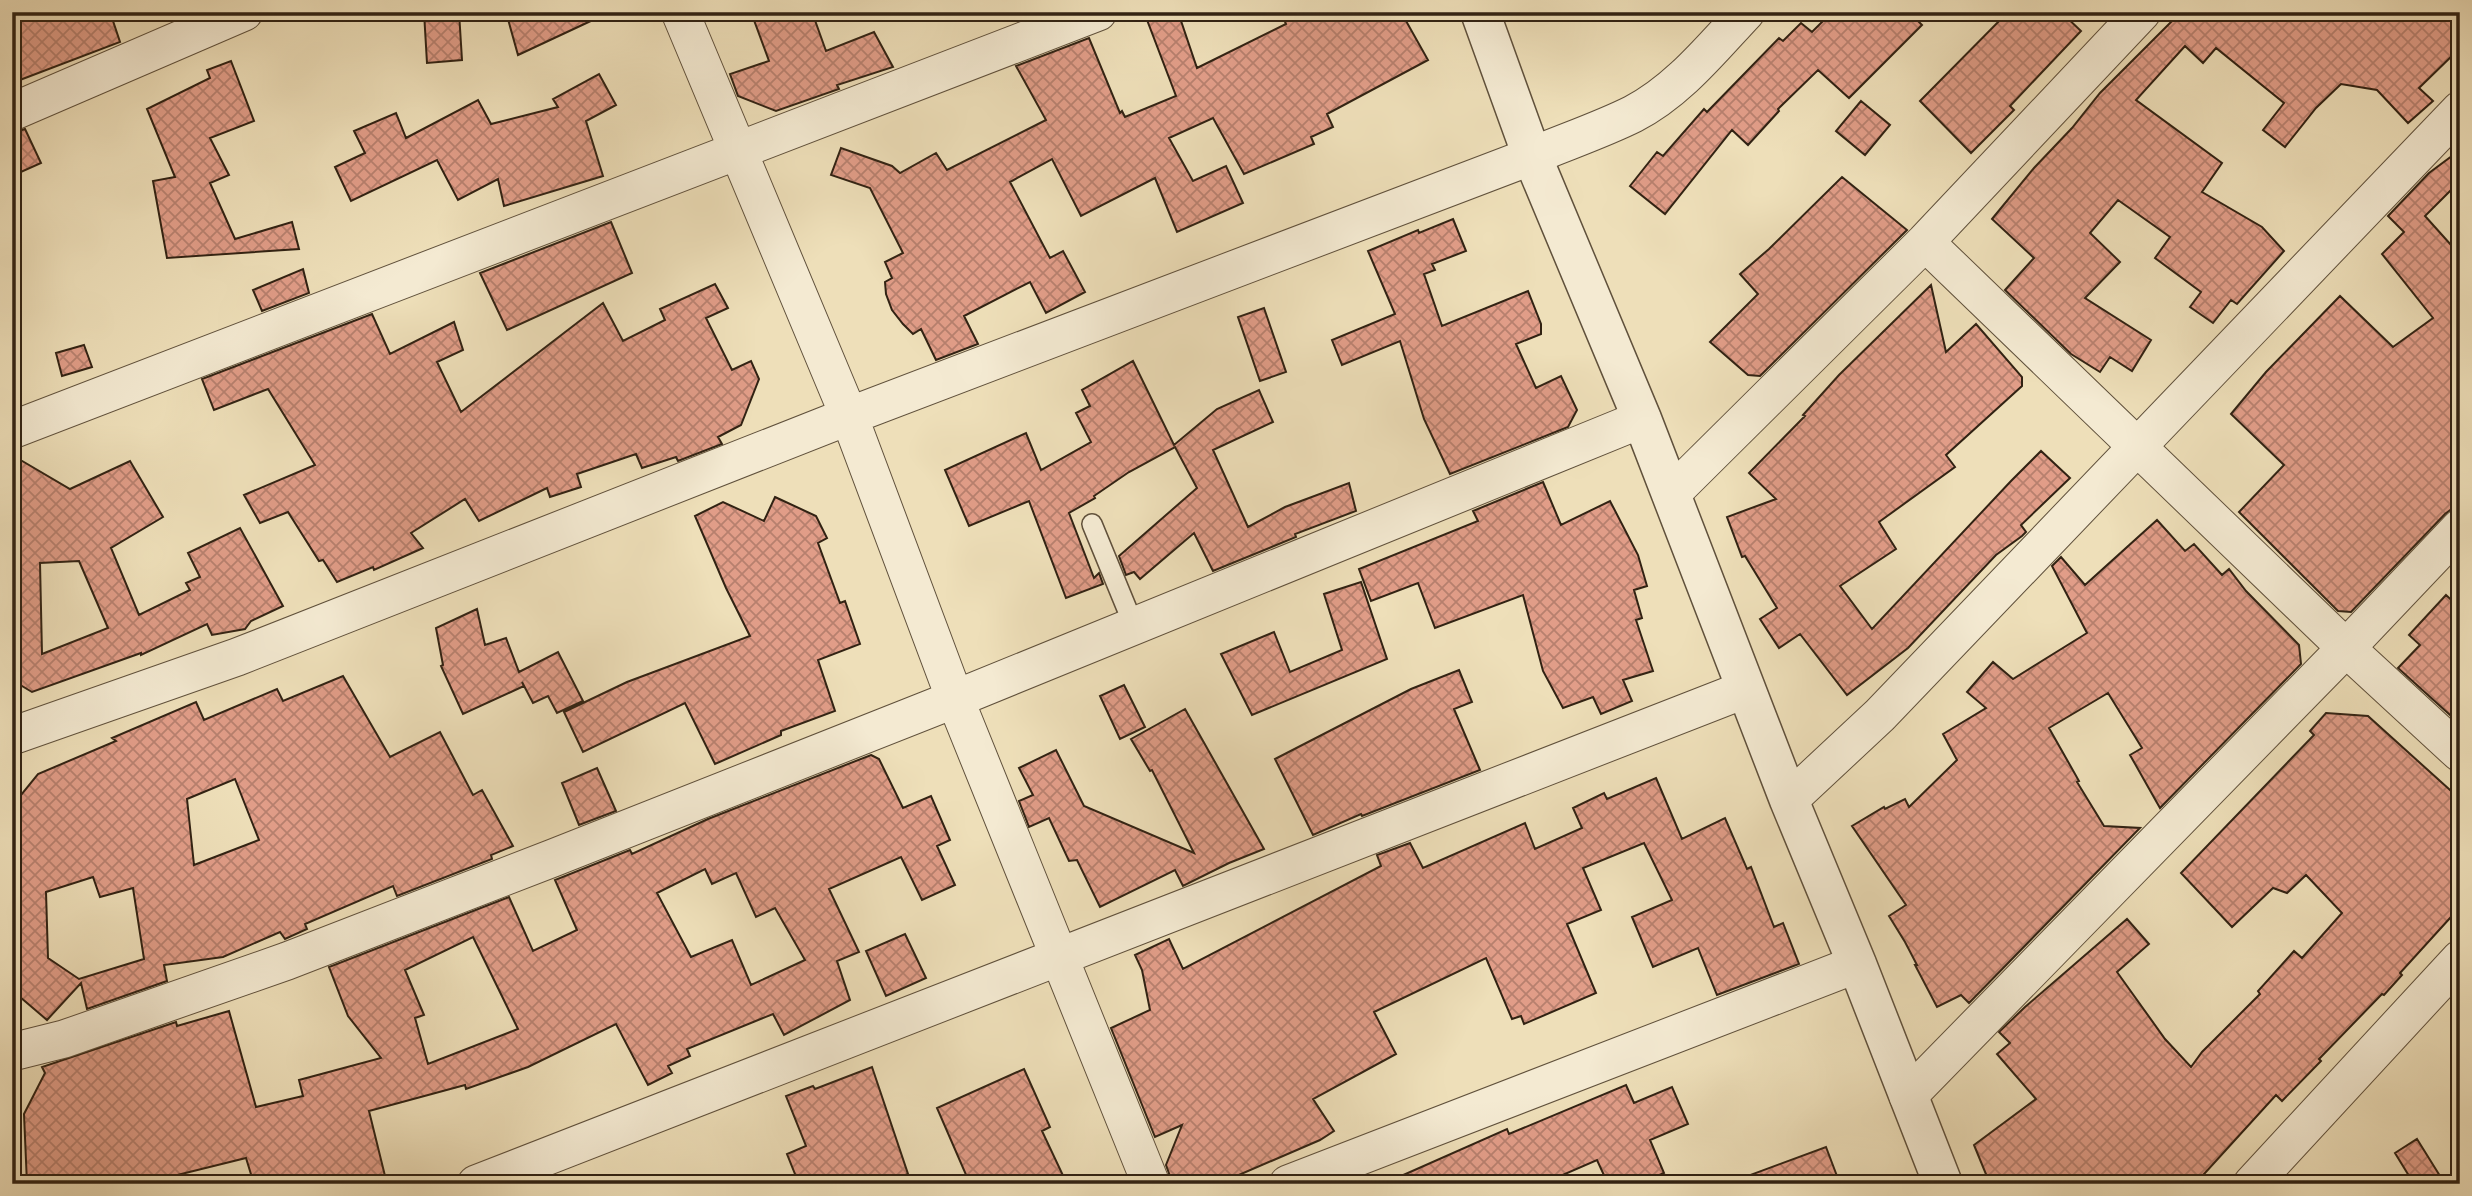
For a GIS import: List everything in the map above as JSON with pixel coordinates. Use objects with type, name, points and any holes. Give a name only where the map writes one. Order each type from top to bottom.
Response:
[{"type":"street","points":[[12,112],[244,12]]},
{"type":"street","points":[[680,12],[849,416],[955,699],[1151,1184]]},
{"type":"street","points":[[12,430],[1098,12]]},
{"type":"street","points":[[1480,12],[1532,156],[1642,419],[1789,800],[1943,1184]]},
{"type":"street","points":[[12,736],[236,657],[849,416],[1532,156],[1634,113],[1691,71],[1746,12]]},
{"type":"street","points":[[1671,494],[1925,242],[2142,12]]},
{"type":"street","points":[[1789,800],[1880,715],[2460,110]]},
{"type":"street","points":[[1925,242],[2346,648],[2460,753]]},
{"type":"street","points":[[12,1052],[64,1039],[288,961],[955,699],[1642,419]]},
{"type":"street","points":[[1908,1096],[2460,528]]},
{"type":"street","points":[[476,1184],[1746,689]]},
{"type":"street","points":[[2252,1184],[2460,959]]},
{"type":"street","points":[[1288,1184],[1857,964]]},
{"type":"lane","points":[[1092,524],[1134,626]]},
{"type":"building","points":[[12,12],[110,12],[120,42],[12,83]]},
{"type":"building","points":[[424,12],[459,12],[462,60],[427,63]]},
{"type":"building","points":[[506,12],[610,12],[518,55]]},
{"type":"building","points":[[751,12],[812,12],[826,51],[874,32],[893,67],[837,85],[839,89],[776,111],[738,96],[730,74],[769,61]]},
{"type":"building","points":[[1144,12],[1178,12],[1197,68],[1286,24],[1281,12],[1401,12],[1428,60],[1327,114],[1333,127],[1311,137],[1314,144],[1244,174],[1213,118],[1169,138],[1193,181],[1226,166],[1243,203],[1177,232],[1155,178],[1081,216],[1052,159],[1010,182],[1050,258],[1063,251],[1085,292],[1046,313],[1030,282],[964,316],[978,344],[936,360],[921,329],[913,334],[892,310],[885,282],[892,278],[885,262],[903,253],[870,188],[831,175],[841,148],[892,166],[900,173],[936,153],[947,170],[1046,120],[1016,66],[1089,38],[1120,113],[1122,111],[1125,117],[1176,96]]},
{"type":"building","points":[[1832,12],[1909,12],[1922,25],[1849,98],[1818,70],[1778,109],[1748,145],[1732,130],[1665,214],[1630,186],[1657,152],[1663,156],[1704,109],[1707,112],[1779,38],[1783,41],[1801,23],[1812,32]]},
{"type":"building","points":[[2008,12],[2061,12],[2081,31],[2010,106],[2014,110],[1971,153],[1920,101]]},
{"type":"building","points":[[2181,12],[2460,12],[2460,48],[2419,88],[2433,101],[2408,123],[2377,90],[2341,84],[2316,108],[2285,147],[2263,130],[2284,103],[2216,48],[2203,63],[2185,46],[2136,100],[2222,163],[2202,192],[2262,227],[2284,251],[2237,304],[2231,300],[2213,323],[2190,307],[2201,292],[2155,258],[2170,237],[2118,200],[2090,233],[2120,262],[2085,298],[2151,340],[2132,371],[2110,357],[2100,372],[2071,354],[2005,290],[2034,258],[1992,219],[2100,93]]},
{"type":"building","points":[[231,61],[254,121],[210,138],[229,175],[210,183],[235,239],[292,222],[299,249],[167,258],[153,181],[175,177],[147,109],[210,78],[207,70]]},
{"type":"building","points":[[599,74],[616,105],[586,121],[603,176],[504,206],[498,179],[458,200],[437,160],[351,201],[335,167],[365,153],[354,131],[396,113],[406,138],[478,100],[491,124],[558,107],[553,99]]},
{"type":"building","points":[[1861,101],[1890,125],[1865,155],[1836,131]]},
{"type":"building","points":[[25,129],[41,163],[12,176],[12,133]]},
{"type":"building","points":[[2460,150],[2460,181],[2425,216],[2460,255],[2460,508],[2453,508],[2445,514],[2351,612],[2338,611],[2239,512],[2284,465],[2231,414],[2266,372],[2340,296],[2393,347],[2433,318],[2382,254],[2404,232],[2388,216],[2429,173]]},
{"type":"building","points":[[1842,177],[1907,230],[1760,376],[1748,375],[1710,342],[1758,294],[1740,274]]},
{"type":"building","points":[[1453,219],[1466,251],[1432,264],[1435,270],[1424,274],[1442,326],[1528,291],[1541,324],[1541,334],[1516,344],[1536,388],[1561,376],[1577,410],[1568,427],[1450,474],[1424,419],[1400,341],[1342,365],[1332,340],[1395,314],[1368,251]]},
{"type":"building","points":[[611,222],[632,273],[507,330],[480,273]]},
{"type":"building","points":[[303,269],[309,293],[262,311],[253,290]]},
{"type":"building","points":[[715,284],[728,308],[706,318],[732,370],[751,361],[759,379],[741,425],[718,437],[722,444],[678,461],[676,457],[642,468],[636,454],[577,474],[581,487],[550,497],[547,488],[479,521],[465,499],[411,533],[423,548],[374,570],[373,567],[337,582],[323,560],[319,561],[288,512],[260,523],[244,495],[315,465],[268,389],[214,410],[202,379],[372,314],[390,354],[454,322],[463,350],[437,362],[461,412],[603,303],[623,341],[665,320],[660,309]]},
{"type":"building","points":[[1931,285],[1946,352],[1976,324],[2022,377],[2022,386],[1946,455],[1955,467],[1879,522],[1896,549],[1840,586],[1872,629],[2041,451],[2070,478],[2021,525],[2026,532],[1996,555],[1908,648],[1847,695],[1800,634],[1779,648],[1760,619],[1777,608],[1745,556],[1742,557],[1727,517],[1776,499],[1749,473],[1805,416],[1803,415],[1839,375]]},
{"type":"building","points":[[1264,308],[1286,372],[1260,381],[1238,317]]},
{"type":"building","points":[[84,345],[92,367],[62,376],[56,353]]},
{"type":"building","points":[[1133,361],[1174,445],[1217,409],[1259,390],[1273,422],[1213,450],[1248,527],[1285,507],[1349,483],[1356,511],[1295,534],[1296,537],[1213,571],[1194,533],[1140,579],[1134,572],[1126,575],[1119,556],[1197,488],[1175,447],[1129,472],[1094,496],[1095,498],[1069,513],[1094,578],[1099,573],[1103,584],[1066,598],[1029,501],[969,526],[945,470],[1026,433],[1041,470],[1091,442],[1076,413],[1090,406],[1082,390]]},
{"type":"building","points":[[12,455],[70,489],[130,461],[163,517],[111,548],[139,615],[190,590],[186,583],[200,577],[188,553],[240,528],[283,606],[251,621],[245,629],[212,635],[207,624],[141,655],[32,692],[12,680]],"holes":[[[79,561],[108,628],[42,654],[40,563]]]},
{"type":"building","points":[[1543,482],[1561,525],[1610,501],[1638,555],[1647,586],[1634,590],[1642,618],[1636,620],[1653,671],[1623,680],[1632,701],[1601,714],[1593,697],[1563,708],[1543,671],[1523,595],[1435,628],[1418,583],[1371,601],[1359,569],[1478,521],[1473,511]]},
{"type":"building","points":[[775,497],[816,516],[827,538],[818,543],[840,603],[845,601],[860,644],[818,660],[835,711],[781,731],[781,735],[715,764],[685,703],[583,752],[564,712],[627,682],[750,636],[695,516],[723,502],[764,521]]},
{"type":"building","points":[[2157,520],[2185,551],[2194,544],[2222,575],[2229,569],[2246,591],[2299,645],[2301,664],[2160,808],[2130,755],[2142,748],[2108,693],[2049,728],[2104,826],[2140,828],[1969,1003],[1961,995],[1937,1007],[1889,916],[1906,905],[1852,826],[1884,807],[1885,809],[1905,799],[1909,807],[1957,760],[1943,734],[1986,708],[1967,692],[1993,662],[2013,679],[2087,633],[2052,566],[2061,557],[2085,585]]},
{"type":"building","points":[[1361,582],[1387,659],[1252,715],[1221,654],[1274,632],[1290,672],[1342,650],[1324,594]]},
{"type":"building","points":[[2446,595],[2460,608],[2460,724],[2398,668],[2420,645],[2409,635]]},
{"type":"building","points":[[477,609],[485,645],[506,638],[519,672],[558,652],[583,701],[557,713],[548,696],[533,703],[522,682],[524,686],[463,714],[441,666],[443,665],[436,628]]},
{"type":"building","points":[[1459,670],[1472,702],[1454,709],[1480,770],[1362,816],[1361,814],[1313,835],[1275,759],[1411,689]]},
{"type":"building","points":[[343,676],[390,757],[440,732],[473,795],[482,790],[513,846],[491,855],[492,859],[397,896],[393,886],[305,924],[307,929],[285,939],[280,932],[223,957],[164,965],[167,981],[87,1009],[81,983],[47,1020],[13,991],[12,886],[17,886],[18,838],[12,836],[12,806],[38,774],[116,741],[112,738],[196,702],[204,720],[277,689],[283,701]],"holes":[[[235,779],[259,840],[194,865],[187,799]],[[93,877],[100,897],[133,888],[144,959],[79,979],[48,958],[46,892]]]},
{"type":"building","points":[[1124,685],[1145,727],[1120,739],[1100,696]]},
{"type":"building","points":[[1185,709],[1264,849],[1183,886],[1175,870],[1100,907],[1077,860],[1069,861],[1049,818],[1029,827],[1019,801],[1033,795],[1019,768],[1056,750],[1084,806],[1194,853],[1152,770],[1150,771],[1131,739]]},
{"type":"building","points":[[2326,713],[2368,716],[2460,799],[2460,907],[2400,973],[2402,975],[2384,995],[2382,994],[2319,1059],[2321,1061],[2282,1101],[2276,1095],[2195,1184],[1990,1184],[1974,1145],[2036,1099],[1997,1054],[2010,1043],[1999,1032],[2127,919],[2149,944],[2117,972],[2165,1039],[2191,1067],[2202,1052],[2260,994],[2258,991],[2294,951],[2302,958],[2342,913],[2306,875],[2287,893],[2273,888],[2232,927],[2181,873],[2314,735],[2310,731]]},
{"type":"building","points":[[871,755],[879,759],[903,808],[931,796],[950,840],[937,846],[955,885],[922,900],[901,857],[829,889],[859,952],[837,961],[850,1000],[784,1035],[773,1014],[687,1049],[690,1056],[668,1066],[672,1073],[648,1085],[616,1024],[528,1067],[466,1089],[465,1085],[369,1111],[387,1184],[254,1184],[246,1158],[141,1184],[27,1184],[24,1114],[45,1073],[42,1067],[176,1022],[177,1026],[229,1011],[256,1107],[303,1096],[299,1080],[381,1058],[348,1016],[329,967],[509,897],[533,951],[577,930],[555,880],[630,850],[632,854],[708,819]],"holes":[[[705,869],[712,884],[736,873],[756,917],[775,908],[805,960],[751,985],[732,940],[691,957],[657,893]],[[473,937],[518,1029],[428,1064],[415,1018],[424,1015],[405,970]]]},
{"type":"building","points":[[597,768],[616,811],[579,825],[562,783]]},
{"type":"building","points":[[1656,778],[1682,839],[1725,818],[1747,869],[1751,867],[1774,927],[1783,923],[1799,964],[1717,995],[1698,948],[1653,967],[1632,917],[1672,900],[1644,843],[1583,868],[1601,910],[1567,924],[1596,993],[1524,1024],[1521,1016],[1512,1019],[1486,958],[1374,1012],[1396,1054],[1313,1099],[1334,1131],[1320,1140],[1218,1184],[1184,1184],[1171,1179],[1166,1165],[1182,1125],[1155,1137],[1111,1028],[1150,1010],[1142,970],[1135,955],[1169,939],[1183,969],[1381,866],[1377,855],[1410,843],[1423,868],[1525,823],[1535,849],[1582,828],[1573,808],[1604,793],[1607,799]]},
{"type":"building","points":[[905,934],[926,978],[886,996],[866,951]]},
{"type":"building","points":[[872,1067],[908,1174],[880,1184],[799,1184],[787,1154],[806,1146],[786,1096],[813,1086],[815,1089]]},
{"type":"building","points":[[1024,1069],[1050,1127],[1042,1131],[1067,1184],[970,1184],[937,1108]]},
{"type":"building","points":[[1626,1085],[1634,1103],[1672,1087],[1688,1124],[1650,1140],[1664,1173],[1639,1184],[1608,1184],[1597,1160],[1542,1184],[1383,1184],[1507,1129],[1509,1134]]},
{"type":"building","points":[[2417,1139],[2445,1184],[2414,1184],[2395,1153]]},
{"type":"building","points":[[1826,1147],[1840,1184],[1735,1184],[1734,1181]]}]
